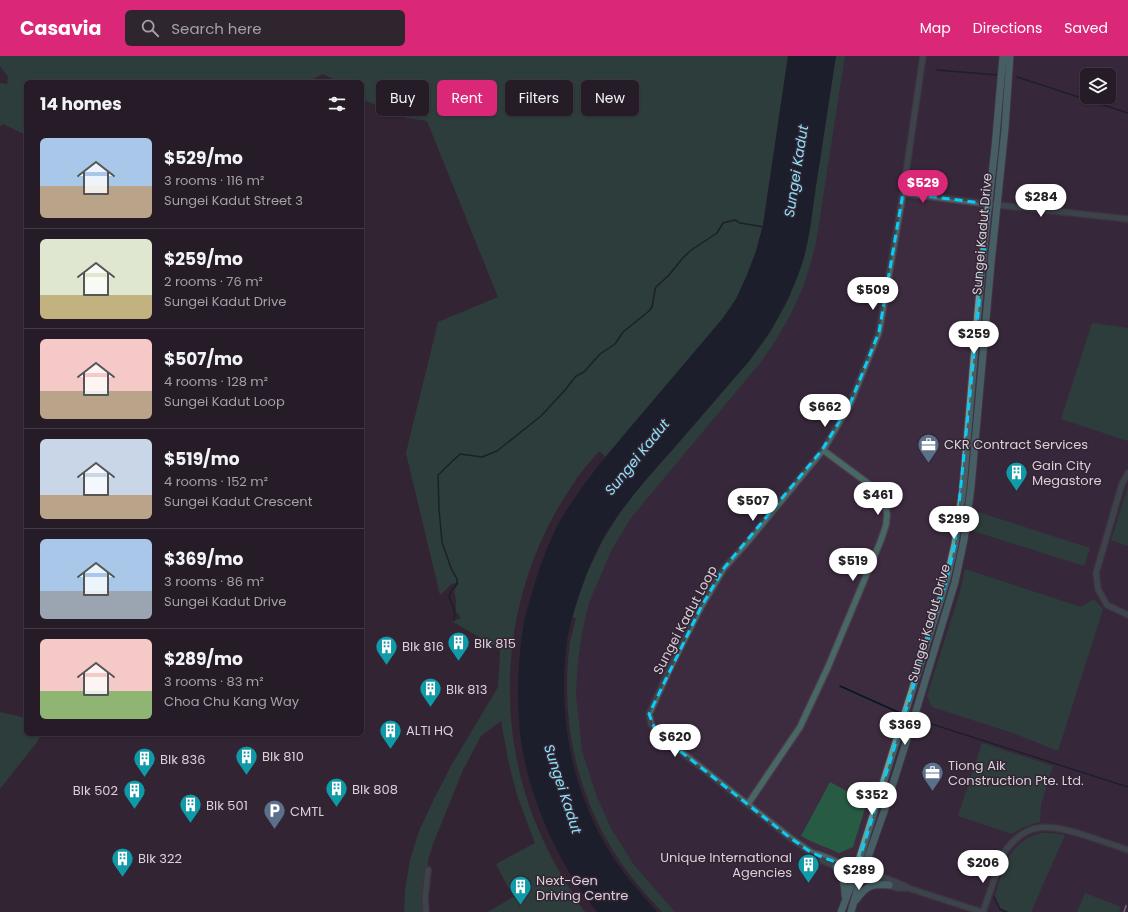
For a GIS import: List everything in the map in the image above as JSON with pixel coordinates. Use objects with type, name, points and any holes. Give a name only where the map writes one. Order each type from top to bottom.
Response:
[{"type":"main road","name":"Sungei Kadut Drive","points":[[859,873],[885,809],[914,718],[955,582],[964,540],[971,488],[976,427],[993,205],[995,147],[1003,56]]},
{"type":"main road","name":"Sungei Kadut Drive","points":[[859,873],[873,815],[947,578],[955,544],[963,489],[978,312],[1005,129],[1010,56]]},
{"type":"main road","points":[[873,815],[880,815],[885,809]]},
{"type":"main road","points":[[836,867],[841,873],[845,888],[845,900]]},
{"type":"main road","points":[[840,912],[859,873]]},
{"type":"main road","points":[[851,912],[855,901],[859,873]]},
{"type":"main road","points":[[855,901],[863,890],[871,885],[889,885]]},
{"type":"street","name":"Sungei Kadut Loop","points":[[859,873],[836,867],[816,858],[812,853],[788,837],[656,732],[651,724],[649,714],[701,607],[724,568],[751,538],[823,450],[850,404],[879,332],[903,193],[923,56]]},
{"type":"street","points":[[903,193],[993,205],[1128,219]]},
{"type":"street","points":[[748,804],[793,738],[805,716],[828,667],[886,525],[887,514],[880,494],[823,450]]},
{"type":"street","points":[[1128,473],[1122,484],[1096,573],[1098,589],[1108,605],[1128,615]]},
{"type":"street","points":[[859,873],[899,882],[908,888],[982,912],[1003,854],[1021,835],[1036,828],[1045,826],[1060,828],[1128,850]]},
{"type":"street","name":"Sungei Kadut Loop","points":[[812,853],[818,854],[859,873]]},
{"type":"street","points":[[426,912],[425,898],[428,870]]},
{"type":"street","points":[[859,873],[897,888],[908,888]]},
{"type":"highlighted area","points":[[903,193],[989,204],[955,544],[947,579],[856,870],[812,853],[789,837],[656,732],[649,714],[701,607],[724,568],[822,450],[850,404],[879,332]]},
{"type":"shaded area","points":[[845,56],[1128,56],[1128,912],[675,912],[634,865],[611,828],[597,797],[582,751],[576,694],[582,633],[589,603],[612,549],[631,518],[761,362],[791,314],[803,287],[816,243]]},
{"type":"green space","points":[[0,56],[788,56],[763,225],[756,251],[736,299],[723,318],[606,457],[599,451],[577,478],[549,525],[531,565],[519,606],[512,649],[510,692],[513,735],[521,777],[534,819],[547,848],[561,874],[585,912],[488,912],[522,892],[508,887],[496,864],[535,843],[517,795],[509,764],[501,721],[481,736],[463,770],[433,844],[428,861],[426,901],[429,912],[404,912],[405,891],[410,860],[419,831],[451,766],[498,687],[500,653],[500,649],[453,622],[461,618],[456,611],[454,591],[459,582],[452,584],[440,595],[406,453],[438,322],[498,297],[427,121],[402,116],[429,116],[429,80],[376,80],[376,105],[364,100],[364,80],[335,80],[323,74],[311,80],[24,80],[24,134],[3,124],[0,126],[0,83],[7,84],[8,77],[0,66]]},
{"type":"green space","points":[[836,56],[845,56],[816,243],[803,287],[791,314],[761,362],[631,518],[612,549],[589,603],[582,633],[576,694],[582,751],[597,797],[611,828],[634,865],[675,912],[662,912],[630,875],[612,849],[586,794],[577,764],[571,734],[568,704],[567,673],[570,642],[576,618],[572,617],[587,573],[602,542],[620,512],[750,360],[770,333],[789,298],[801,266],[809,231]]},
{"type":"green space","points":[[1092,323],[1128,328],[1128,441],[1061,419]]},
{"type":"green space","points":[[1128,487],[1128,546],[1111,540]]},
{"type":"green space","points":[[975,511],[1090,548],[1084,566],[973,531]]},
{"type":"green space","points":[[965,569],[1081,607],[1094,599],[1103,609],[1058,751],[1013,733],[932,707],[927,696],[960,592]]},
{"type":"green space","points":[[0,712],[24,718],[24,736],[40,736],[37,742],[0,789]]},
{"type":"green space","points":[[982,743],[1053,766],[1041,804],[1040,822],[1025,826],[1012,834],[958,816]]},
{"type":"green space","points":[[830,782],[867,802],[853,847],[839,853],[801,836]]},
{"type":"green space","points":[[1042,833],[1065,835],[1031,912],[1007,912],[1000,909],[995,896],[1009,857],[1022,842]]},
{"type":"green space","points":[[1085,893],[1121,907],[1119,912],[1077,912]]},
{"type":"water","name":"Sungei Kadut","points":[[788,56],[836,56],[809,237],[801,267],[791,292],[779,315],[766,338],[750,360],[645,481],[610,527],[594,556],[587,573],[576,605],[569,633],[565,662],[565,713],[573,764],[580,788],[600,835],[613,857],[657,912],[597,912],[568,871],[544,823],[528,773],[522,748],[518,701],[518,679],[524,621],[536,579],[547,549],[557,526],[570,505],[608,454],[723,318],[736,299],[756,251],[763,225]]},
{"type":"waterway","points":[[937,70],[998,75]]},
{"type":"waterway","points":[[1017,77],[1128,113]]},
{"type":"waterway","points":[[454,619],[454,610],[449,597],[451,591],[457,584],[457,579],[451,568],[442,542],[438,475],[460,454],[482,457],[497,451],[541,416],[576,376],[584,372],[600,354],[615,344],[623,332],[649,311],[652,307],[656,287],[690,251],[717,233],[723,223],[735,220],[740,223],[764,227]]},
{"type":"waterway","points":[[840,686],[900,713]]},
{"type":"waterway","points":[[916,719],[1128,787]]},
{"type":"waterway","points":[[994,897],[1000,909],[1007,912]]},
{"type":"railway","points":[[1124,912],[1128,900]]},
{"type":"place","name":"CKR Contract Services","points":[[928,464]]},
{"type":"place","name":"Gain City Megastore","points":[[1017,492]]},
{"type":"place","name":"Blk 815","points":[[459,662]]},
{"type":"place","name":"Blk 816","points":[[386,666]]},
{"type":"place","name":"Blk 813","points":[[431,708]]},
{"type":"place","name":"ALTI HQ","points":[[391,750]]},
{"type":"place","name":"Blk 810","points":[[247,776]]},
{"type":"place","name":"Blk 836","points":[[145,778]]},
{"type":"place","name":"Tiong Aik Construction Pte. Ltd.","points":[[933,792]]},
{"type":"place","name":"Blk 808","points":[[337,808]]},
{"type":"place","name":"Blk 502","points":[[134,810]]},
{"type":"place","name":"Blk 501","points":[[190,824]]},
{"type":"place","name":"CMTL","points":[[274,830]]},
{"type":"place","name":"Blk 322","points":[[123,878]]},
{"type":"place","name":"Unique International Agencies","points":[[808,884]]},
{"type":"place","name":"Next-Gen Driving Centre","points":[[520,906]]}]
